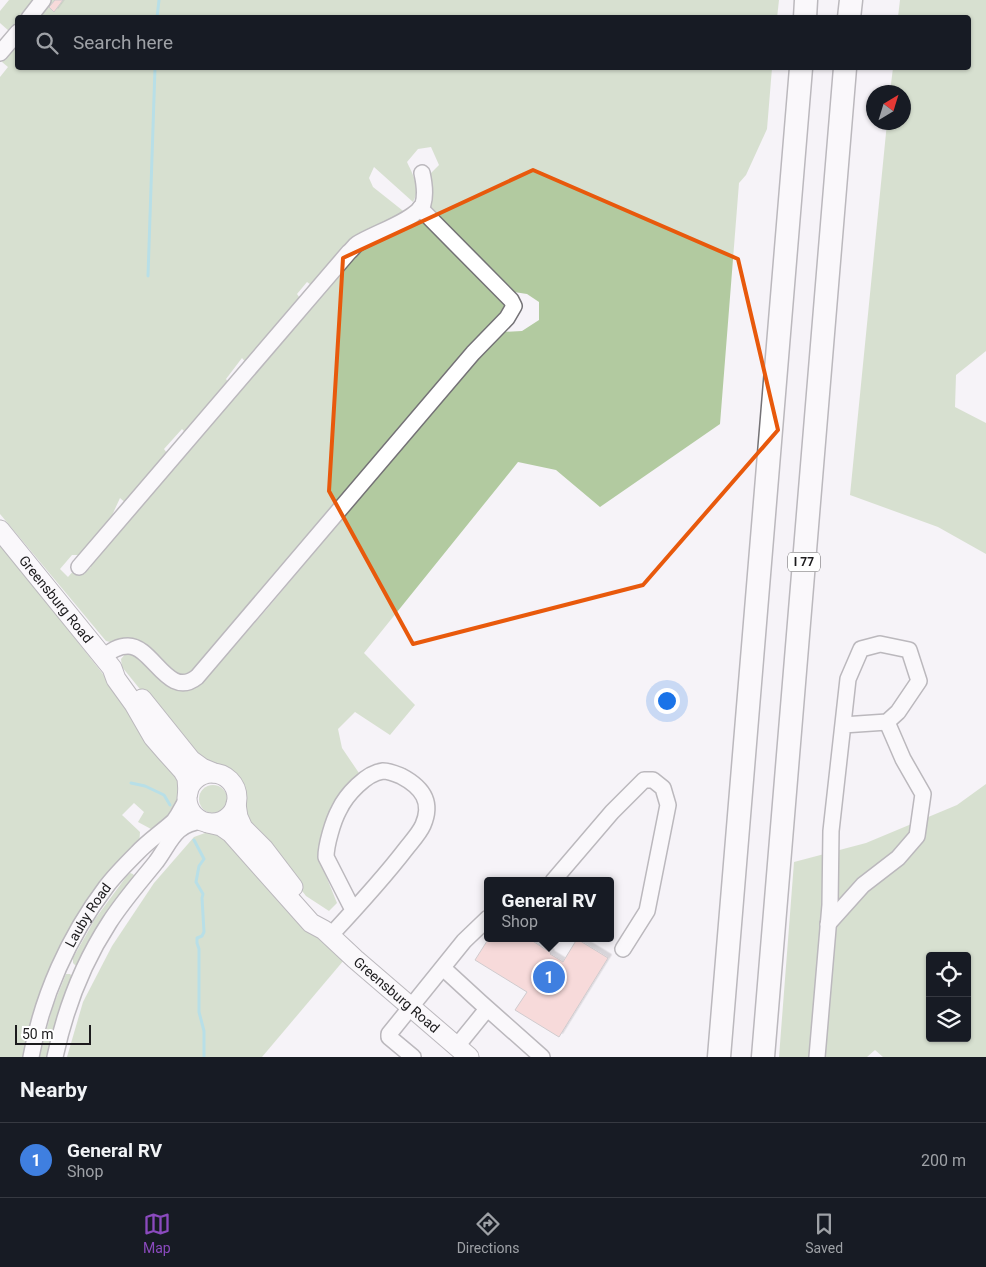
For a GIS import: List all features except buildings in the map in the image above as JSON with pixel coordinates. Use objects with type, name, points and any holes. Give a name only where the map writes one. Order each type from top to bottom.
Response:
[{"type":"highway","points":[[805,15],[806,0]]},
{"type":"highway","points":[[849,15],[851,0]]},
{"type":"highway","points":[[719,1057],[801,70]]},
{"type":"highway","name":"I 77","points":[[763,1057],[845,70]]},
{"type":"main road","name":"Greensburg Road","points":[[0,530],[108,662],[122,673],[191,760],[202,768],[214,773]]},
{"type":"main road","name":"Greensburg Road","points":[[108,662],[116,679],[154,737],[183,770],[188,796]]},
{"type":"main road","points":[[214,773],[225,776],[233,784],[237,794],[233,812],[225,819],[216,823],[205,822],[192,812],[188,796],[192,784],[197,778],[214,773]]},
{"type":"main road","name":"Greensburg Road","points":[[236,804],[243,828],[267,852],[288,881],[318,916],[327,933]]},
{"type":"main road","name":"Greensburg Road","points":[[205,822],[221,826],[234,836],[311,923],[327,933],[463,1052]]},
{"type":"street","points":[[31,15],[43,0]]},
{"type":"street","points":[[79,567],[349,252],[357,245],[402,222],[420,208],[423,204],[424,195],[422,173]]},
{"type":"street","points":[[108,662],[115,648],[129,646],[138,649],[170,679],[180,683],[191,682],[197,677],[467,361],[507,318],[514,306],[511,300],[420,208]]},
{"type":"street","points":[[817,1057],[830,905],[831,831],[848,679],[862,648],[880,644],[909,650],[919,681],[898,712],[887,722],[843,725]]},
{"type":"street","points":[[827,932],[863,885],[898,858],[917,836],[923,794],[903,760],[887,722]]},
{"type":"street","points":[[327,933],[353,910],[394,864],[422,828],[427,816],[427,805],[421,790],[396,773],[384,771],[370,776],[359,784],[338,810],[326,847],[326,857],[353,910]]},
{"type":"street","points":[[556,877],[612,812],[644,780],[653,780],[663,788],[668,805],[648,911],[623,949]]},
{"type":"street","name":"Lauby Road","points":[[31,1057],[46,1002],[61,964],[84,920],[107,886],[138,852],[174,820],[188,796]]},
{"type":"street","name":"Lauby Road","points":[[55,1057],[64,1022],[82,974],[98,941],[114,915],[174,835],[192,823],[205,822]]},
{"type":"street","points":[[413,1057],[389,1034],[464,941],[484,922]]},
{"type":"street","points":[[61,964],[82,974]]},
{"type":"street","points":[[443,968],[542,1057]]},
{"type":"street","points":[[463,1052],[488,1009]]},
{"type":"highlighted area","points":[[533,170],[738,259],[778,430],[643,585],[413,644],[329,491],[343,258]]},
{"type":"green space","points":[[9,0],[34,0],[22,15],[15,15],[15,24],[9,31],[0,23],[0,11]]},
{"type":"green space","points":[[50,0],[779,0],[777,15],[38,15]]},
{"type":"green space","points":[[900,0],[986,0],[986,351],[956,375],[955,407],[986,423],[986,554],[938,527],[850,495],[886,130],[911,130],[911,85],[891,85],[893,70],[971,70],[971,15],[898,15]]},
{"type":"green space","points":[[15,44],[15,70],[772,70],[767,129],[746,175],[739,183],[720,424],[600,507],[556,470],[518,462],[364,653],[415,705],[390,735],[355,712],[338,729],[342,748],[361,776],[343,793],[329,814],[321,840],[320,861],[337,903],[329,911],[306,896],[253,828],[245,807],[246,790],[230,771],[207,764],[191,752],[122,667],[121,659],[126,653],[132,652],[167,682],[186,690],[199,686],[266,610],[490,342],[502,332],[522,331],[539,320],[539,302],[527,294],[514,292],[429,212],[430,174],[439,165],[431,147],[418,149],[407,162],[414,177],[416,187],[413,202],[374,167],[369,178],[373,187],[407,214],[368,233],[349,245],[314,287],[307,282],[297,294],[302,301],[248,365],[242,358],[226,379],[230,385],[188,435],[182,429],[164,449],[169,456],[128,505],[120,498],[109,522],[83,555],[72,555],[60,569],[68,577],[75,569],[84,574],[91,567],[88,561],[350,255],[384,233],[420,215],[507,303],[505,309],[493,326],[473,346],[192,675],[181,677],[169,672],[149,651],[136,642],[121,640],[114,643],[106,641],[0,514],[0,77],[8,67],[2,62]]},
{"type":"green space","points":[[0,543],[180,772],[180,802],[161,828],[151,829],[138,822],[144,812],[134,803],[122,815],[140,832],[139,847],[111,873],[24,1057],[0,1057]]},
{"type":"green space","points":[[986,784],[986,1057],[883,1057],[875,1050],[867,1057],[779,1057],[794,862],[866,843],[957,805]]},
{"type":"green space","points":[[213,785],[223,789],[227,799],[223,809],[213,813],[203,809],[199,799],[203,789]]},
{"type":"green space","points":[[215,832],[230,841],[344,960],[262,1057],[67,1057],[83,1002],[112,946],[154,883],[194,837]]},
{"type":"green space","points":[[130,873],[135,877],[79,966],[75,965],[73,958],[95,919]]},
{"type":"green space","points":[[66,974],[70,974],[73,977],[50,1057],[39,1057],[53,1006]]},
{"type":"waterway","points":[[157,15],[159,0]]},
{"type":"waterway","points":[[148,276],[155,70]]},
{"type":"waterway","points":[[131,783],[145,786],[164,795],[170,805]]},
{"type":"waterway","points":[[194,840],[204,859],[199,866],[196,882],[203,894],[204,932],[202,936],[197,938],[197,943],[199,949],[199,1012],[204,1031],[204,1057]]},
{"type":"place","name":"General RV","points":[[549,977]]}]
